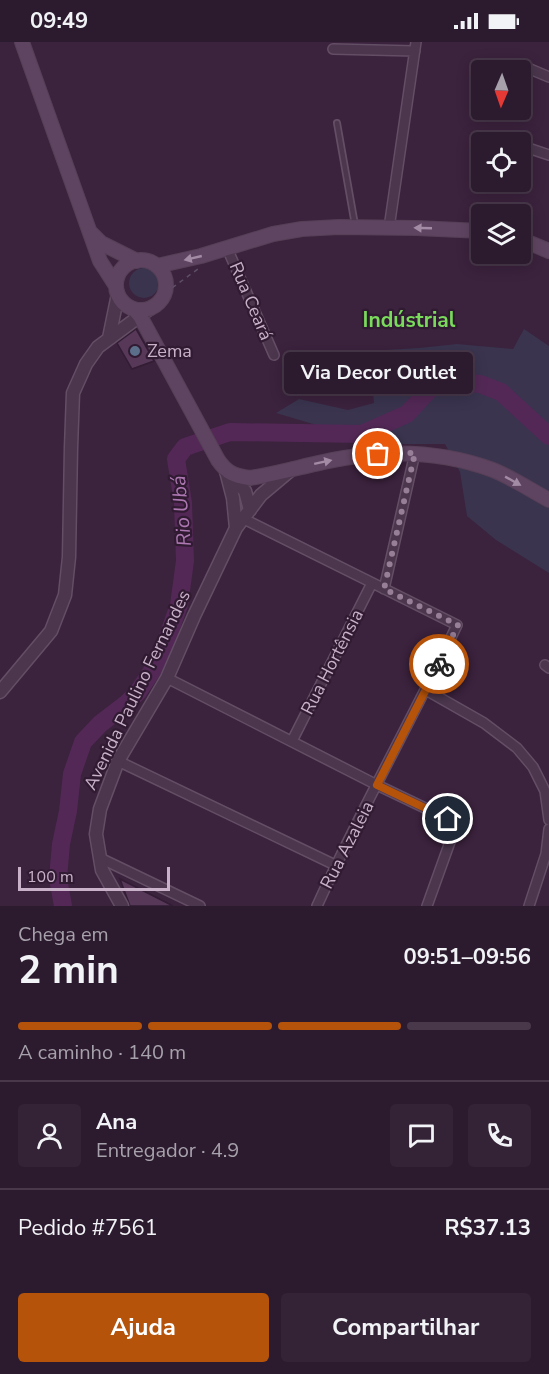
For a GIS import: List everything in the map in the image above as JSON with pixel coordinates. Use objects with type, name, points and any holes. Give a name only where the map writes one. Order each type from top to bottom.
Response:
[{"type":"main road","points":[[22,42],[100,261],[125,304],[141,315],[222,465]]},
{"type":"main road","points":[[157,266],[201,256],[273,234],[302,229],[355,227],[471,231]]},
{"type":"main road","points":[[88,230],[111,249],[137,261],[157,266],[165,277],[165,293],[141,315]]},
{"type":"main road","points":[[531,244],[549,251]]},
{"type":"main road","points":[[117,290],[119,274],[123,267],[137,261]]},
{"type":"main road","name":"Avenida Paulino Fernandes","points":[[222,465],[242,477],[250,478],[345,458],[415,453],[449,457],[494,470],[549,500]]},
{"type":"street","points":[[333,49],[416,47],[388,228]]},
{"type":"street","points":[[531,69],[549,77]]},
{"type":"street","points":[[531,148],[549,155]]},
{"type":"street","name":"Rua Ceará","points":[[227,248],[274,355]]},
{"type":"street","points":[[109,338],[117,290]]},
{"type":"street","points":[[0,692],[51,631],[65,596],[69,557],[73,393],[86,364],[98,347],[141,315]]},
{"type":"street","points":[[222,465],[233,498],[244,519],[384,589],[415,453]]},
{"type":"street","points":[[222,465],[245,491],[244,519]]},
{"type":"street","name":"Avenida Paulino Fernandes","points":[[122,906],[102,870],[96,834],[100,808],[118,761],[167,678],[194,616],[244,519],[261,495],[293,468]]},
{"type":"street","name":"Rua Hortênsia","points":[[292,741],[372,583]]},
{"type":"street","name":"Rua Azaleia","points":[[317,906],[335,865],[458,625],[384,589]]},
{"type":"street","points":[[167,678],[448,819],[452,829],[450,842],[427,906]]},
{"type":"street","points":[[426,690],[484,723],[517,748],[533,767],[545,791],[549,820]]},
{"type":"street","points":[[118,761],[335,865]]},
{"type":"street","points":[[529,906],[546,854],[549,829]]},
{"type":"street","points":[[100,858],[200,906]]},
{"type":"lane","points":[[337,123],[355,227]]},
{"type":"path","points":[[165,293],[201,267]]},
{"type":"shaded area","points":[[144,268],[150,269],[158,277],[158,289],[150,297],[144,298],[138,297],[130,289],[129,283],[130,277],[138,269]]},
{"type":"shaded area","points":[[524,329],[549,346],[549,573],[496,540],[467,516],[460,472],[445,444],[380,444],[276,413],[299,399],[348,410],[374,403],[369,351],[457,344],[513,349]]},
{"type":"building","name":"Zema","points":[[136,329],[154,361],[132,369],[117,343]]},
{"type":"building","points":[[120,879],[173,906],[130,906]]},
{"type":"waterway","name":"Rio Ubá","points":[[63,906],[58,878],[61,844],[72,774],[83,742],[100,724],[138,692],[152,671],[166,642],[179,605],[185,561],[183,503],[176,459],[185,447],[230,432],[362,434],[407,414],[432,387],[457,382],[480,384],[501,392],[549,436]]},
{"type":"way so far","points":[[378,454],[415,453],[384,589],[458,625],[439,664]]},
{"type":"place","name":"Zema","points":[[135,351]]},
{"type":"place","name":"Via Decor Outlet","points":[[378,454]]},
{"type":"district","name":"Indústrial","points":[[409,320]]},
{"type":"route","points":[[439,664],[377,785],[448,819]]}]
